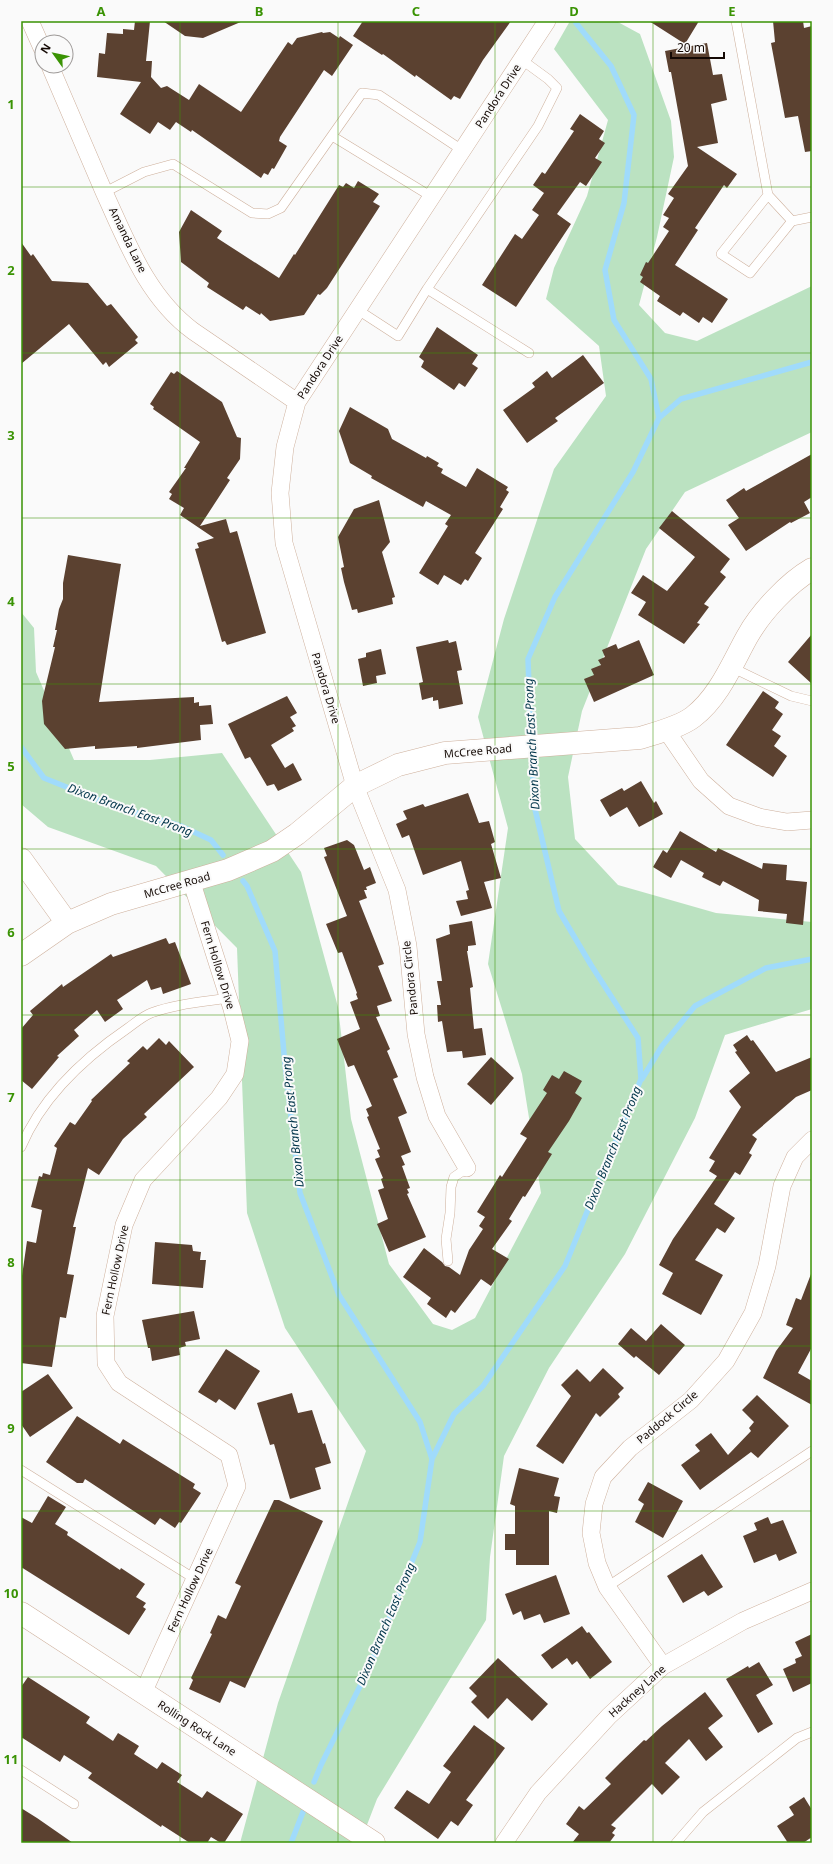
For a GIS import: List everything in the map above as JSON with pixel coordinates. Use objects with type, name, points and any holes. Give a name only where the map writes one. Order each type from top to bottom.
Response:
[{"type":"street","points":[[30,21],[36,34]]},
{"type":"street","name":"Pandora Drive","points":[[355,786],[284,543],[280,493],[285,447],[297,402],[547,21]]},
{"type":"street","name":"Amanda Lane","points":[[53,74],[138,265],[162,302],[176,318],[297,402]]},
{"type":"street","name":"McCree Road","points":[[21,955],[67,923],[111,904],[228,870],[272,851],[297,834],[355,786],[398,765],[445,753],[640,738],[666,730],[693,718],[716,694],[748,634],[773,602],[802,575],[812,569]]},
{"type":"street","points":[[666,730],[701,781],[729,806],[758,817],[786,822],[812,820]]},
{"type":"street","name":"Pandora Circle","points":[[355,786],[397,890],[408,946],[416,1034],[425,1077],[437,1116],[467,1168]]},
{"type":"street","points":[[21,859],[67,923]]},
{"type":"street","name":"Fern Hollow Drive","points":[[143,1693],[237,1486],[229,1455],[119,1383],[106,1363],[104,1316],[124,1225],[143,1180],[219,1098],[235,1074],[240,1041],[229,998],[191,880]]},
{"type":"street","name":"Paddock Circle","points":[[663,1666],[607,1587],[597,1563],[591,1533],[594,1504],[603,1477],[630,1448],[691,1400],[726,1361],[753,1314],[767,1266],[782,1186],[795,1157],[812,1140]]},
{"type":"street","name":"Hackney Lane","points":[[504,1843],[538,1793],[609,1716],[663,1666],[743,1622],[812,1591]]},
{"type":"street","name":"Rolling Rock Lane","points":[[21,1613],[374,1843]]},
{"type":"lane","points":[[736,21],[768,194],[792,221]]},
{"type":"lane","points":[[358,310],[398,336],[427,289],[538,126],[557,88],[548,79],[522,60]]},
{"type":"lane","points":[[105,192],[144,172],[173,164],[252,213],[268,214],[281,208],[362,93],[379,95],[462,150]]},
{"type":"lane","points":[[332,136],[432,197]]},
{"type":"lane","points":[[768,194],[721,254],[750,273],[792,221],[812,218]]},
{"type":"lane","points":[[427,289],[528,353]]},
{"type":"lane","points":[[731,667],[791,696],[812,701]]},
{"type":"lane","points":[[21,1146],[29,1128],[46,1102],[60,1086],[106,1043],[150,1013],[183,1005],[229,998]]},
{"type":"lane","points":[[448,1261],[446,1239],[450,1213],[451,1187],[454,1177],[467,1168]]},
{"type":"lane","points":[[607,1587],[812,1451]]},
{"type":"lane","points":[[21,1470],[195,1579]]},
{"type":"lane","points":[[676,1843],[703,1812],[798,1738],[812,1732]]},
{"type":"lane","points":[[21,1770],[74,1804]]},
{"type":"green space","points":[[570,21],[616,21],[640,34],[671,121],[674,157],[657,237],[639,305],[665,333],[697,341],[812,286],[812,432],[685,492],[646,549],[582,711],[568,777],[575,839],[618,885],[716,913],[812,922],[812,1009],[725,1035],[695,1118],[625,1254],[549,1368],[504,1456],[490,1557],[486,1620],[377,1799],[360,1843],[240,1843],[278,1703],[366,1451],[285,1328],[247,1213],[237,948],[156,866],[48,827],[21,804],[21,612],[34,628],[36,672],[74,760],[150,760],[222,753],[301,872],[338,1007],[351,1119],[389,1264],[433,1324],[452,1330],[475,1318],[541,1193],[522,1074],[488,964],[508,828],[478,717],[504,619],[554,469],[606,396],[599,346],[546,299],[554,268],[587,196],[608,120],[554,49]]},
{"type":"building","points":[[135,21],[150,21],[146,61],[152,61],[151,77],[161,88],[167,86],[189,100],[199,84],[241,112],[288,42],[292,45],[297,38],[322,32],[330,32],[339,38],[340,36],[353,45],[332,76],[324,70],[280,137],[279,141],[287,146],[274,169],[272,168],[268,175],[264,173],[261,178],[192,130],[191,132],[176,122],[170,130],[158,122],[150,134],[120,114],[141,82],[97,77],[99,53],[105,54],[107,33],[123,34],[123,29],[134,30]]},
{"type":"building","points":[[163,21],[243,21],[203,38],[185,36]]},
{"type":"building","points":[[363,21],[511,21],[483,60],[460,99],[454,96],[451,100],[416,75],[415,77],[383,54],[382,55],[353,36]]},
{"type":"building","points":[[649,21],[699,21],[685,44]]},
{"type":"building","points":[[773,21],[803,21],[804,28],[812,26],[812,151],[805,152],[798,116],[785,118],[771,43],[775,42]]},
{"type":"building","points":[[707,43],[713,75],[722,74],[727,100],[711,104],[718,143],[697,147],[737,174],[727,188],[724,185],[695,228],[698,230],[675,265],[728,299],[712,323],[703,317],[699,323],[683,312],[680,316],[657,301],[660,296],[640,282],[643,277],[640,275],[646,262],[648,263],[669,231],[663,227],[669,218],[663,215],[674,198],[668,194],[688,166],[671,72],[669,72],[665,51]]},
{"type":"building","points":[[580,114],[604,131],[599,139],[605,143],[595,158],[602,162],[586,186],[580,182],[557,214],[571,224],[516,307],[482,285],[515,234],[522,239],[539,215],[532,210],[544,193],[533,185],[542,172],[545,174],[574,131],[570,129]]},
{"type":"building","points":[[358,181],[379,194],[373,202],[380,206],[327,288],[320,295],[318,294],[304,315],[270,321],[261,313],[260,315],[246,306],[243,310],[207,287],[209,283],[181,262],[179,232],[191,210],[222,231],[217,238],[279,278],[339,185],[343,187],[346,183],[354,188]]},
{"type":"building","points":[[21,242],[31,256],[33,254],[52,281],[88,283],[107,306],[111,304],[138,337],[135,340],[138,343],[109,367],[106,362],[103,365],[69,324],[21,364]]},
{"type":"building","points":[[437,327],[478,355],[472,364],[478,368],[465,387],[459,383],[454,390],[421,367],[424,361],[419,357]]},
{"type":"building","points":[[583,355],[604,383],[555,418],[558,421],[527,443],[503,410],[535,387],[532,383],[547,371],[552,378]]},
{"type":"building","points":[[177,371],[222,402],[237,437],[241,438],[240,459],[227,478],[230,480],[200,526],[226,519],[230,533],[237,531],[266,633],[227,645],[225,641],[222,642],[195,549],[199,548],[197,543],[214,538],[180,515],[184,508],[169,499],[172,494],[169,492],[186,468],[184,468],[200,442],[153,409],[154,407],[150,404],[171,372],[174,374]]},
{"type":"building","points":[[350,407],[388,429],[392,439],[426,458],[427,456],[439,463],[437,466],[443,469],[441,473],[466,487],[477,468],[508,487],[506,490],[509,492],[500,507],[503,509],[475,553],[482,558],[468,581],[465,579],[461,585],[444,575],[438,585],[419,573],[448,526],[445,524],[451,515],[426,501],[423,507],[371,478],[372,476],[350,463],[339,431]]},
{"type":"building","points":[[812,454],[812,497],[804,502],[810,513],[791,523],[790,522],[746,551],[728,525],[739,518],[726,500],[744,488],[746,491]]},
{"type":"building","points":[[379,500],[390,542],[382,552],[395,597],[392,598],[393,604],[358,613],[357,609],[352,610],[344,582],[341,568],[344,567],[338,537],[354,509]]},
{"type":"building","points":[[672,511],[730,559],[720,572],[726,577],[704,604],[709,607],[697,623],[700,624],[684,644],[638,615],[646,602],[631,593],[643,575],[667,591],[695,557],[659,528]]},
{"type":"building","points":[[68,555],[121,564],[99,702],[194,697],[194,703],[199,702],[199,706],[211,705],[213,724],[200,725],[201,740],[137,748],[137,746],[95,749],[95,746],[65,749],[44,724],[42,701],[55,647],[53,647],[57,630],[55,630],[59,609],[63,599],[63,583]]},
{"type":"building","points":[[812,634],[812,684],[788,662]]},
{"type":"building","points":[[448,640],[449,643],[456,641],[462,670],[457,671],[463,704],[439,709],[438,700],[433,701],[433,697],[422,700],[419,683],[423,682],[416,647]]},
{"type":"building","points":[[639,640],[654,675],[594,702],[584,679],[594,675],[591,669],[601,665],[598,660],[605,657],[602,650],[616,644],[618,649]]},
{"type":"building","points":[[381,649],[386,674],[376,676],[377,683],[363,686],[358,659],[366,657],[366,653]]},
{"type":"building","points":[[763,691],[779,702],[775,708],[783,714],[772,730],[781,736],[774,746],[787,756],[773,777],[726,745]]},
{"type":"building","points":[[287,696],[297,713],[290,717],[296,726],[292,728],[294,731],[271,745],[285,768],[293,763],[302,780],[278,791],[274,784],[267,786],[250,757],[245,759],[228,724]]},
{"type":"building","points":[[641,781],[654,803],[656,801],[663,814],[639,827],[627,807],[610,817],[600,800],[622,788],[624,791]]},
{"type":"building","points":[[468,793],[479,823],[489,821],[495,842],[491,844],[501,878],[484,882],[492,908],[461,916],[456,901],[468,899],[466,891],[469,890],[461,861],[423,875],[409,835],[402,838],[396,824],[407,819],[403,811],[423,804],[425,807]]},
{"type":"building","points":[[680,831],[716,852],[718,848],[762,869],[763,863],[787,865],[786,880],[807,882],[803,925],[786,923],[787,914],[758,911],[759,900],[723,881],[720,886],[702,877],[704,873],[681,860],[671,878],[653,867],[663,850],[667,853]]},
{"type":"building","points":[[347,840],[354,845],[364,870],[370,867],[376,883],[366,887],[367,890],[364,890],[367,898],[359,901],[384,964],[378,966],[392,1001],[377,1006],[380,1016],[376,1017],[390,1049],[387,1051],[398,1077],[393,1079],[407,1113],[398,1117],[411,1152],[401,1156],[405,1165],[402,1166],[410,1188],[407,1189],[409,1193],[407,1194],[426,1237],[389,1252],[377,1224],[388,1219],[378,1190],[384,1188],[381,1179],[383,1178],[375,1159],[380,1157],[377,1150],[380,1149],[367,1117],[369,1116],[366,1109],[372,1106],[354,1065],[348,1067],[337,1039],[360,1029],[350,1002],[358,999],[342,952],[338,953],[326,924],[347,916],[324,857],[327,856],[324,848]]},
{"type":"building","points":[[472,921],[476,945],[468,946],[467,951],[473,987],[470,988],[474,1029],[482,1028],[486,1055],[463,1058],[462,1051],[447,1052],[442,1021],[438,1022],[437,1005],[441,1005],[437,981],[442,981],[436,939],[450,934],[449,925]]},
{"type":"building","points":[[166,938],[169,944],[175,942],[191,984],[163,994],[161,987],[151,990],[147,980],[117,1000],[123,1009],[105,1022],[97,1010],[74,1030],[79,1036],[57,1056],[59,1057],[32,1089],[21,1080],[21,1029],[33,1015],[30,1011],[62,984],[63,987],[111,954],[113,957]]},
{"type":"building","points":[[747,1035],[751,1041],[753,1040],[776,1072],[812,1057],[812,1090],[796,1097],[752,1135],[757,1139],[749,1153],[752,1155],[740,1175],[735,1172],[714,1204],[735,1218],[725,1233],[717,1228],[695,1260],[723,1275],[701,1315],[662,1294],[673,1273],[659,1265],[673,1239],[717,1176],[709,1171],[715,1161],[709,1158],[741,1107],[729,1091],[750,1073],[735,1052],[737,1051],[733,1045]]},
{"type":"building","points":[[159,1038],[166,1045],[169,1041],[194,1067],[144,1114],[147,1117],[123,1139],[99,1175],[88,1168],[73,1227],[76,1227],[67,1274],[74,1275],[66,1318],[60,1317],[52,1367],[21,1363],[21,1283],[27,1241],[36,1243],[42,1210],[31,1207],[39,1176],[42,1177],[43,1173],[50,1175],[57,1148],[54,1146],[70,1122],[75,1125],[92,1101],[91,1100],[130,1063],[127,1061],[143,1046],[147,1050]]},
{"type":"building","points":[[491,1057],[514,1078],[491,1105],[467,1084]]},
{"type":"building","points":[[564,1071],[582,1081],[575,1093],[582,1098],[569,1121],[548,1152],[552,1154],[525,1197],[523,1196],[509,1219],[512,1221],[492,1249],[509,1259],[491,1286],[481,1279],[455,1313],[451,1310],[446,1318],[427,1304],[431,1298],[403,1277],[424,1248],[445,1266],[449,1267],[460,1275],[469,1250],[483,1229],[479,1226],[485,1217],[477,1212],[500,1175],[502,1177],[527,1138],[520,1134],[547,1093],[543,1090],[552,1075],[559,1079]]},
{"type":"building","points":[[155,1242],[192,1245],[193,1251],[201,1252],[200,1260],[206,1260],[203,1288],[152,1284]]},
{"type":"building","points":[[811,1274],[812,1347],[798,1373],[812,1381],[812,1405],[763,1378],[776,1351],[793,1328],[786,1325],[796,1298],[801,1300]]},
{"type":"building","points":[[194,1311],[200,1339],[185,1342],[186,1346],[179,1348],[180,1355],[152,1361],[142,1320]]},
{"type":"building","points":[[661,1324],[685,1345],[659,1375],[636,1356],[634,1358],[618,1344],[631,1328],[646,1341]]},
{"type":"building","points":[[226,1349],[260,1371],[235,1410],[219,1399],[216,1403],[198,1392]]},
{"type":"building","points":[[603,1368],[624,1388],[618,1394],[620,1397],[600,1417],[596,1413],[563,1464],[536,1446],[571,1396],[561,1385],[577,1369],[590,1382]]},
{"type":"building","points":[[48,1374],[73,1408],[30,1437],[21,1424],[21,1392]]},
{"type":"building","points":[[292,1393],[298,1413],[312,1410],[331,1463],[315,1468],[321,1489],[290,1499],[274,1444],[270,1445],[257,1403]]},
{"type":"building","points":[[757,1395],[789,1426],[758,1458],[751,1452],[700,1490],[681,1465],[700,1451],[695,1445],[711,1433],[728,1455],[751,1431],[749,1428],[754,1422],[742,1410]]},
{"type":"building","points":[[77,1416],[120,1444],[123,1439],[195,1484],[193,1488],[201,1493],[181,1523],[179,1522],[175,1528],[160,1518],[155,1525],[85,1479],[83,1483],[77,1483],[46,1462]]},
{"type":"building","points":[[519,1468],[559,1478],[554,1496],[560,1497],[557,1513],[549,1511],[549,1565],[516,1565],[516,1550],[505,1550],[505,1534],[515,1534],[515,1506],[510,1504]]},
{"type":"building","points":[[648,1482],[683,1501],[663,1538],[635,1522],[644,1504],[638,1500]]},
{"type":"building","points":[[48,1496],[66,1507],[55,1524],[68,1532],[67,1535],[120,1570],[121,1568],[145,1584],[136,1597],[146,1603],[143,1607],[146,1609],[129,1635],[21,1567],[21,1517],[32,1523]]},
{"type":"building","points":[[274,1500],[279,1500],[323,1521],[245,1688],[230,1681],[220,1703],[189,1689],[193,1680],[191,1678],[212,1634],[210,1633],[218,1615],[226,1619],[241,1586],[235,1583]]},
{"type":"building","points":[[768,1517],[771,1524],[783,1520],[797,1553],[779,1561],[776,1554],[754,1563],[743,1536],[757,1530],[754,1523]]},
{"type":"building","points":[[702,1554],[723,1587],[708,1596],[704,1591],[683,1603],[667,1576]]},
{"type":"building","points":[[556,1575],[570,1614],[544,1623],[540,1614],[524,1620],[521,1611],[513,1615],[505,1594]]},
{"type":"building","points":[[582,1626],[587,1633],[589,1632],[612,1662],[590,1679],[577,1661],[572,1665],[567,1658],[552,1669],[541,1655]]},
{"type":"building","points":[[812,1634],[812,1683],[793,1692],[783,1669],[796,1663],[795,1659],[802,1656],[795,1642]]},
{"type":"building","points":[[498,1658],[548,1704],[532,1721],[507,1698],[488,1719],[471,1702],[477,1696],[469,1688]]},
{"type":"building","points":[[759,1662],[773,1685],[756,1695],[773,1724],[758,1733],[726,1679],[748,1666],[749,1668]]},
{"type":"building","points":[[28,1677],[90,1717],[86,1723],[113,1741],[118,1733],[139,1746],[134,1754],[157,1769],[162,1762],[182,1775],[177,1782],[202,1798],[207,1791],[243,1814],[224,1843],[221,1843],[211,1837],[207,1843],[190,1843],[162,1825],[161,1827],[88,1778],[92,1773],[64,1755],[60,1762],[21,1737],[21,1687]]},
{"type":"building","points":[[705,1692],[723,1716],[708,1728],[723,1747],[706,1761],[689,1739],[665,1763],[680,1777],[662,1795],[652,1784],[611,1825],[616,1828],[612,1833],[615,1835],[609,1843],[572,1843],[579,1834],[566,1824],[579,1806],[584,1810],[611,1784],[605,1778],[620,1763],[644,1740],[646,1741],[662,1726]]},
{"type":"building","points":[[474,1725],[505,1748],[466,1800],[473,1805],[458,1826],[451,1821],[438,1839],[394,1808],[407,1790],[429,1804],[451,1772],[443,1766]]},
{"type":"building","points":[[804,1797],[812,1810],[812,1837],[803,1843],[788,1843],[777,1826],[794,1815],[789,1807]]},
{"type":"building","points":[[21,1808],[37,1818],[73,1843],[21,1843]]},
{"type":"waterway","name":"Dixon Branch East Prong","points":[[531,743],[528,659],[555,597],[633,472],[659,418],[651,379],[614,320],[605,270],[624,203],[634,115],[611,66],[576,23]]},
{"type":"waterway","name":"Dixon Branch East Prong","points":[[659,418],[681,399],[812,362]]},
{"type":"waterway","name":"Dixon Branch East Prong","points":[[21,747],[44,778],[116,807],[181,826],[211,840],[223,855]]},
{"type":"waterway","name":"Dixon Branch East Prong","points":[[432,1459],[454,1414],[483,1386],[565,1266],[641,1079],[638,1038],[591,965],[559,911],[534,805],[532,752]]},
{"type":"waterway","name":"Dixon Branch East Prong","points":[[243,881],[247,886],[275,951],[285,1065],[300,1193],[339,1295],[420,1422],[432,1459],[420,1542],[369,1668],[314,1782]]},
{"type":"waterway","name":"Dixon Branch East Prong","points":[[642,1079],[662,1046],[695,1006],[766,968],[812,959]]},
{"type":"waterway","name":"Dixon Branch East Prong","points":[[291,1843],[303,1812]]}]
